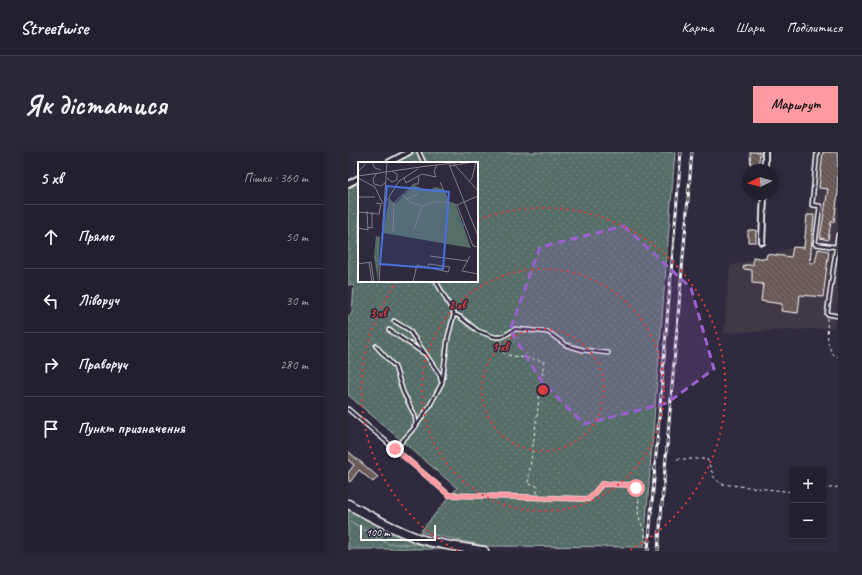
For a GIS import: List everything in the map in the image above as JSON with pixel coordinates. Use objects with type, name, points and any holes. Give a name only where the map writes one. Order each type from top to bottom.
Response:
[{"type":"highway","points":[[348,504],[381,522],[420,539],[484,551]]},
{"type":"street","points":[[390,162],[409,152]]},
{"type":"street","points":[[764,164],[765,152]]},
{"type":"street","points":[[348,184],[358,179]]},
{"type":"street","points":[[762,242],[764,200]]},
{"type":"lane","points":[[419,152],[424,162]]},
{"type":"lane","points":[[817,152],[812,205],[820,206],[815,244],[836,247]]},
{"type":"lane","points":[[838,235],[827,314],[838,316]]},
{"type":"lane","points":[[437,282],[454,314],[478,330],[495,337],[502,337],[515,329],[548,332],[566,345],[575,348],[608,353]]},
{"type":"lane","points":[[411,430],[416,426],[429,407],[442,383],[454,314]]},
{"type":"lane","points":[[394,321],[409,330],[440,375],[442,383]]},
{"type":"lane","points":[[389,330],[426,355]]},
{"type":"lane","points":[[376,346],[395,367],[399,382],[416,420],[416,424],[395,449]]},
{"type":"lane","points":[[348,408],[449,495],[589,499],[602,484],[633,485]]},
{"type":"path","points":[[827,314],[831,352],[838,357]]},
{"type":"path","points":[[502,337],[500,347],[502,352],[507,355],[544,361],[528,484],[536,485],[538,487],[537,498]]},
{"type":"path","points":[[676,459],[707,459],[714,477],[721,484],[790,492]]},
{"type":"path","points":[[633,485],[640,496],[638,517],[647,538],[646,551]]},
{"type":"path","points":[[826,489],[838,487]]},
{"type":"highlighted area","points":[[624,226],[691,288],[714,369],[667,403],[584,424],[542,382],[510,330],[540,247]]},
{"type":"shaded area","points":[[813,152],[838,152],[838,298],[834,328],[724,333],[730,266],[805,244]]},
{"type":"green space","points":[[414,152],[675,152],[644,547],[485,546],[420,532],[457,488],[348,395],[348,318],[352,313],[354,285],[348,285],[348,189],[358,184],[358,282],[478,282],[478,162],[396,162]]},
{"type":"green space","points":[[348,503],[412,539],[444,549],[348,549]]},
{"type":"green space","points":[[348,509],[423,544],[388,544],[348,520]]},
{"type":"building","points":[[750,152],[760,152],[759,164],[751,164]]},
{"type":"building","points":[[823,152],[838,152],[838,193],[834,222],[831,222],[828,240],[820,238],[828,189],[819,188]]},
{"type":"building","points":[[807,215],[814,215],[810,263],[815,263],[818,249],[829,251],[823,297],[800,295],[798,313],[781,311],[782,304],[761,301],[763,284],[752,283],[752,270],[743,269],[744,265],[753,265],[753,257],[766,259],[767,254],[791,257],[793,247],[804,248]]},
{"type":"building","points":[[748,230],[756,230],[756,242],[748,242]]},
{"type":"building","points":[[348,451],[378,477],[373,482],[359,470],[350,482],[348,480],[348,473],[354,465],[348,460]]},
{"type":"railway","points":[[648,551],[681,152]]},
{"type":"railway","points":[[658,551],[692,152]]},
{"type":"route","points":[[395,449],[449,495],[589,499],[602,484],[633,485],[636,488]]}]
